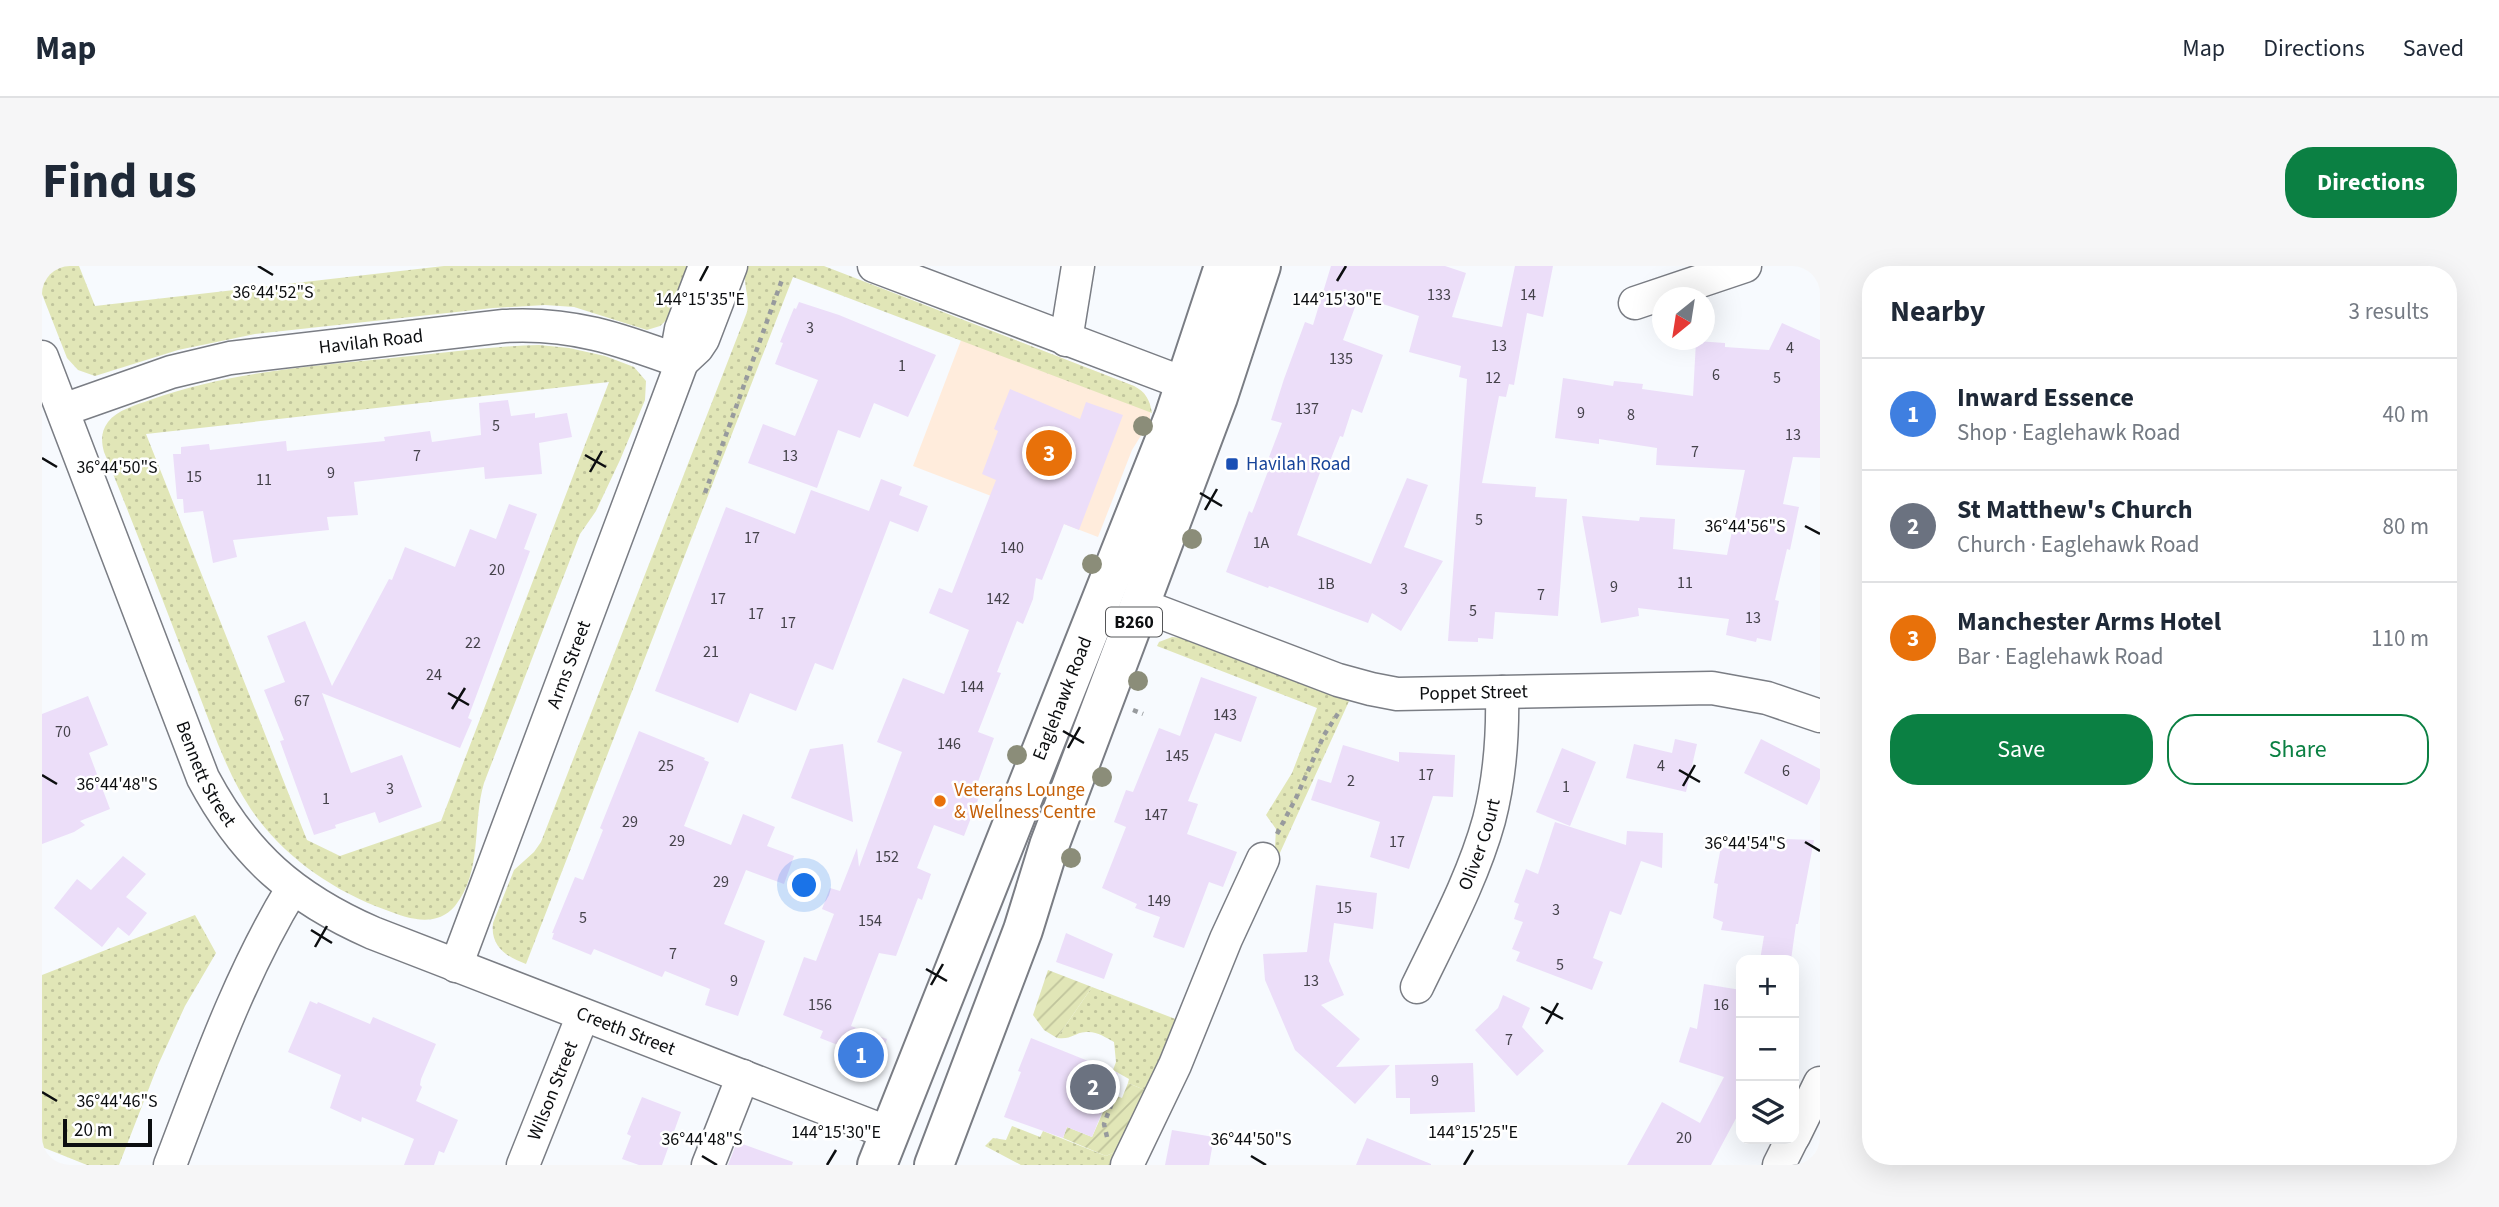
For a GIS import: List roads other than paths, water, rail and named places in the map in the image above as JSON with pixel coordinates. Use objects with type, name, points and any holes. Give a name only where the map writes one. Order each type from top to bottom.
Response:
[{"type":"main road","name":"Eaglehawk Road","points":[[945,1161],[1049,846],[1141,605],[1202,391],[1224,266]]},
{"type":"main road","name":"Eaglehawk Road","points":[[883,1149],[1202,391],[1261,266]]},
{"type":"main road","name":"Creeth Street","points":[[883,1149],[945,1161]]},
{"type":"street","name":"Arms Street","points":[[456,966],[682,362],[679,340],[681,329],[705,266]]},
{"type":"street","name":"Arms Street","points":[[682,362],[703,339],[731,266]]},
{"type":"street","points":[[874,266],[1202,391]]},
{"type":"street","points":[[1066,340],[1078,266]]},
{"type":"street","points":[[1635,303],[1745,266]]},
{"type":"street","name":"Havilah Road","points":[[53,397],[230,358],[504,326],[548,325],[574,328],[621,340],[682,362]]},
{"type":"street","name":"Bennett Street","points":[[42,356],[53,397],[203,778],[220,811],[236,831],[263,862],[292,889]]},
{"type":"street","name":"Poppet Street","points":[[1141,605],[1294,664],[1371,690],[1425,695],[1712,688],[1767,698],[1820,716]]},
{"type":"street","name":"Oliver Court","points":[[1418,987],[1467,881],[1489,817],[1501,744],[1502,692]]},
{"type":"street","points":[[1127,1165],[1185,1043],[1226,939],[1264,859]]},
{"type":"street","points":[[170,1165],[228,1014],[255,955],[292,889]]},
{"type":"street","name":"Creeth Street","points":[[292,889],[351,924],[743,1076],[883,1149]]},
{"type":"street","name":"Wilson Street","points":[[523,1165],[583,1015]]},
{"type":"street","points":[[709,1165],[743,1076]]},
{"type":"street","points":[[1799,1126],[1820,1083]]},
{"type":"street","points":[[1779,1165],[1790,1144]]},
{"type":"place","name":"Manchester Arms Hotel","points":[[1049,453]]},
{"type":"place","name":"Havilah Road","points":[[1232,464]]},
{"type":"place","name":"Veterans Lounge & Wellness Centre","points":[[940,801]]},
{"type":"place","name":"Inward Essence","points":[[861,1055]]},
{"type":"place","name":"St Matthew's Church","points":[[1093,1087]]}]
